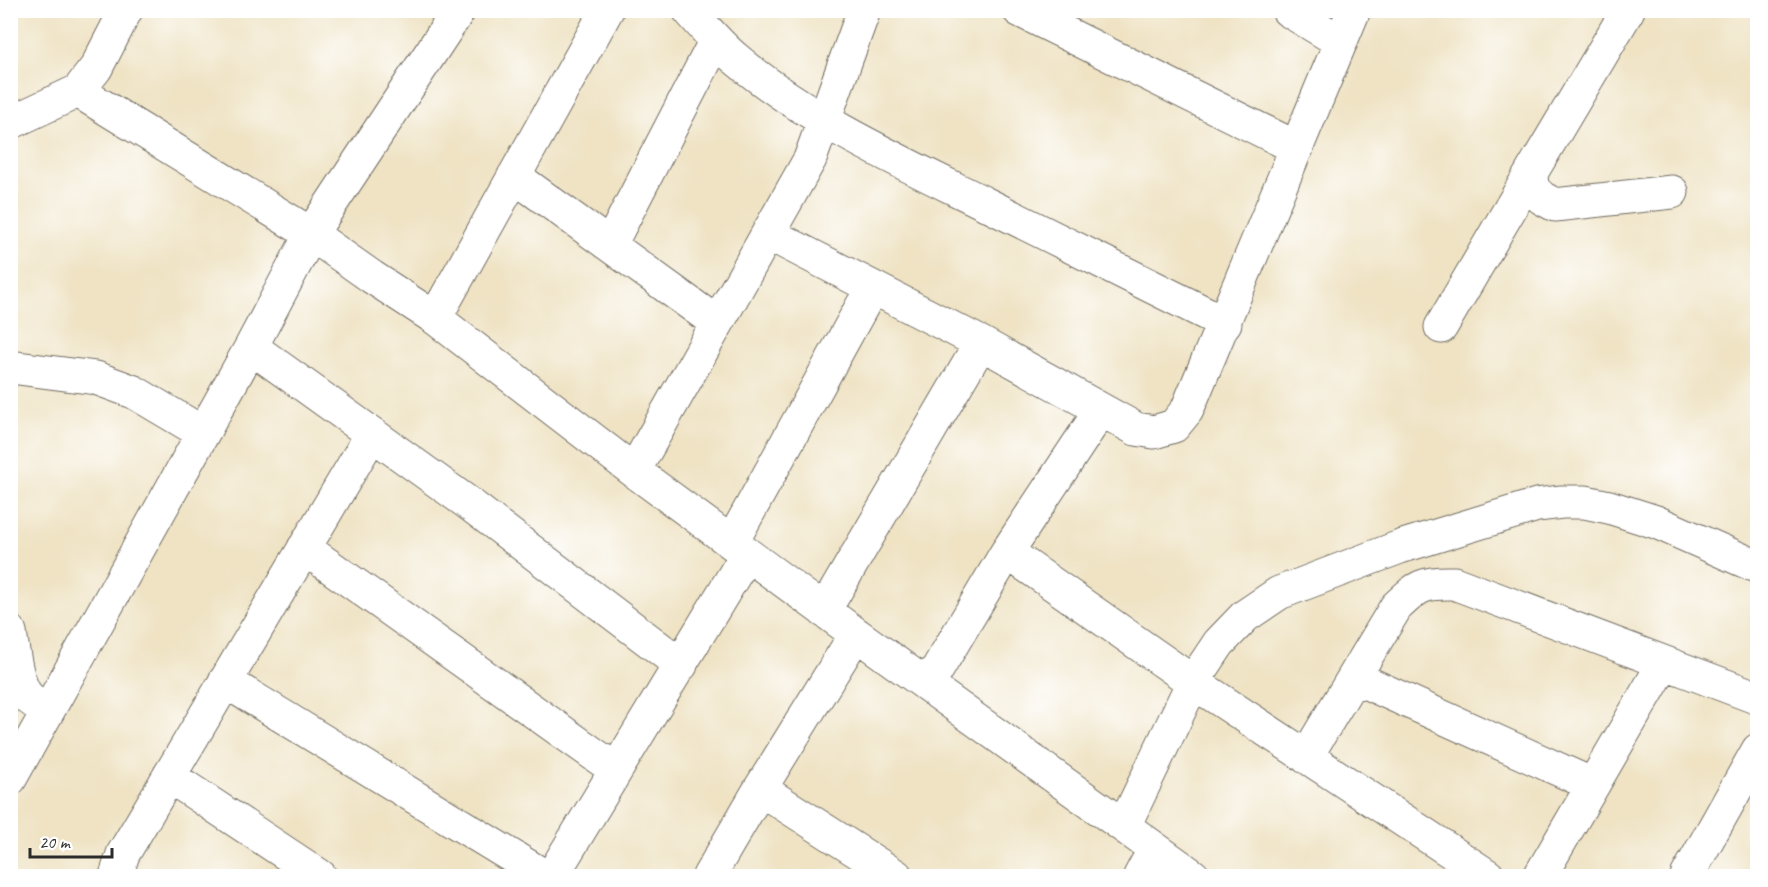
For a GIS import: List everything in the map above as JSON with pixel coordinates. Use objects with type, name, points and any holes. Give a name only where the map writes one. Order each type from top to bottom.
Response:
[{"type":"street","points":[[10,123],[78,91],[96,68],[126,10]]},
{"type":"street","points":[[10,779],[311,234],[459,10]]},
{"type":"street","points":[[435,318],[607,10]]},
{"type":"street","points":[[688,10],[737,60],[825,120],[940,181],[1225,323]]},
{"type":"street","points":[[634,471],[770,234],[810,159],[864,10]]},
{"type":"street","points":[[1019,10],[1297,148]]},
{"type":"street","points":[[1288,10],[1341,42]]},
{"type":"street","points":[[770,234],[981,343],[1136,429],[1154,432],[1174,426],[1187,410],[1225,323],[1354,10]]},
{"type":"street","points":[[1441,327],[1628,10]]},
{"type":"street","points":[[610,245],[716,40]]},
{"type":"street","points":[[78,91],[311,234],[435,318],[634,471],[824,611],[1124,826],[1147,863],[1193,876]]},
{"type":"street","points":[[1531,172],[1532,188],[1542,198],[1555,205],[1672,192]]},
{"type":"street","points":[[514,176],[717,323]]},
{"type":"street","points":[[552,876],[681,664],[872,288]]},
{"type":"street","points":[[824,611],[981,343]]},
{"type":"street","points":[[250,346],[468,503],[681,664]]},
{"type":"street","points":[[10,367],[96,378],[134,392],[202,433]]},
{"type":"street","points":[[928,686],[1007,552],[1101,410]]},
{"type":"street","points":[[116,876],[123,854],[372,434]]},
{"type":"street","points":[[1124,826],[1193,682],[1219,643],[1245,616],[1279,593],[1400,547],[1537,506],[1562,502],[1585,502],[1609,507],[1656,522],[1758,567]]},
{"type":"street","points":[[304,548],[616,770]]},
{"type":"street","points":[[1007,552],[1193,682],[1488,876]]},
{"type":"street","points":[[1306,757],[1396,607],[1413,591],[1432,582],[1454,583],[1758,698]]},
{"type":"street","points":[[10,633],[21,683],[28,697],[48,711]]},
{"type":"street","points":[[722,872],[760,789],[856,634]]},
{"type":"street","points":[[1540,876],[1664,663]]},
{"type":"street","points":[[1354,677],[1593,785]]},
{"type":"street","points":[[225,681],[544,876]]},
{"type":"street","points":[[1687,876],[1758,750]]},
{"type":"street","points":[[169,776],[320,876]]},
{"type":"street","points":[[760,789],[896,876]]}]
